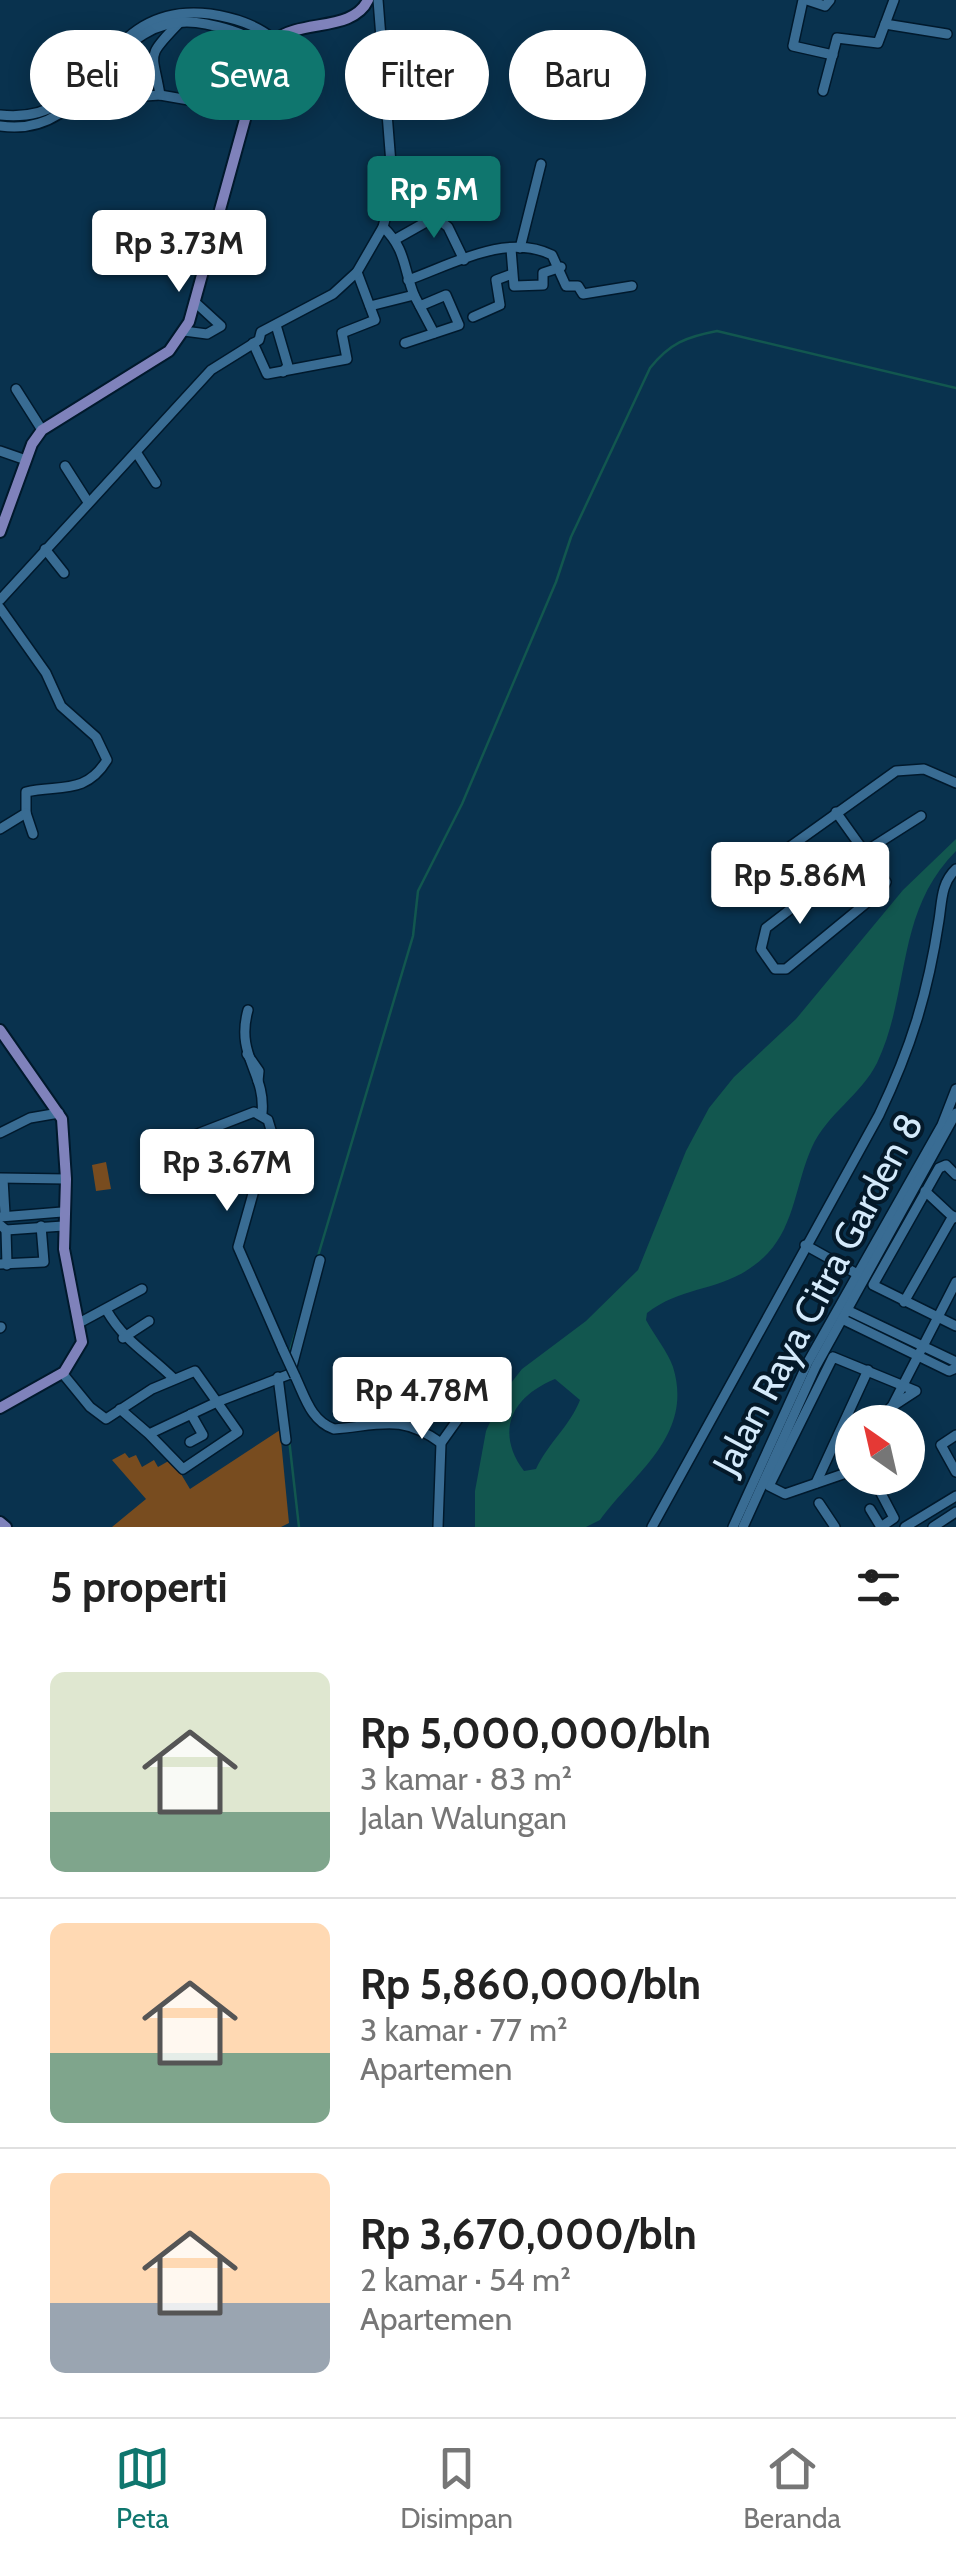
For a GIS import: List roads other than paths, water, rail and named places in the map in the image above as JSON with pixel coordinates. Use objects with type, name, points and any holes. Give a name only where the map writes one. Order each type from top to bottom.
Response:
[{"type":"main road","points":[[294,30],[356,15],[368,0]]},
{"type":"main road","points":[[0,532],[26,460],[42,430],[168,351],[184,331],[196,304],[245,120]]},
{"type":"main road","points":[[0,1030],[60,1113],[66,1179],[62,1226],[79,1323],[79,1353],[63,1374],[0,1408]]},
{"type":"main road","points":[[0,1522],[6,1527]]},
{"type":"street","points":[[33,834],[26,813],[26,792],[70,790],[104,765],[106,757],[96,737],[61,706],[46,673],[0,604],[45,549],[211,370],[358,275],[388,232],[392,190],[378,0]]},
{"type":"street","points":[[830,0],[825,6],[805,0],[792,46],[833,55]]},
{"type":"street","points":[[823,91],[839,37],[876,44],[894,0]]},
{"type":"street","points":[[0,120],[45,113],[65,101],[125,36],[161,13],[180,10],[220,16],[261,30]]},
{"type":"street","points":[[0,120],[48,122],[70,108],[145,30],[181,21],[235,30]]},
{"type":"street","points":[[160,95],[151,62],[154,49],[181,21]]},
{"type":"street","points":[[884,24],[947,34]]},
{"type":"street","points":[[155,95],[175,98]]},
{"type":"street","points":[[541,164],[515,248],[514,286],[542,285],[543,273],[561,267]]},
{"type":"street","points":[[388,232],[434,216],[448,227],[464,260]]},
{"type":"street","points":[[388,232],[402,248],[408,280],[434,333]]},
{"type":"street","points":[[408,280],[464,260],[515,248],[548,252],[561,267],[566,286],[578,286],[584,294],[632,286]]},
{"type":"street","points":[[473,318],[500,305],[496,279],[512,274]]},
{"type":"street","points":[[256,341],[266,372],[347,360],[342,334],[374,321],[358,275]]},
{"type":"street","points":[[370,306],[414,294]]},
{"type":"street","points":[[405,344],[459,324],[447,296],[420,306]]},
{"type":"street","points":[[184,331],[207,334],[221,326],[218,318],[196,304]]},
{"type":"street","points":[[276,325],[288,366],[283,372]]},
{"type":"street","points":[[16,389],[42,430]]},
{"type":"street","points":[[0,451],[26,460]]},
{"type":"street","points":[[136,452],[156,484]]},
{"type":"street","points":[[65,466],[86,500]]},
{"type":"street","points":[[45,549],[64,573]]},
{"type":"street","points":[[763,866],[885,776],[910,768],[956,783]]},
{"type":"street","points":[[836,812],[866,850],[884,876],[882,890],[786,968],[775,968],[761,949],[766,928],[866,850],[920,816]]},
{"type":"street","points":[[0,830],[26,813]]},
{"type":"street","points":[[652,1527],[879,1115],[912,1044],[930,978],[943,896],[948,877],[956,873]]},
{"type":"street","points":[[248,1010],[242,1033],[247,1054],[259,1071],[258,1082],[264,1092],[262,1113],[271,1130],[238,1247],[283,1350],[286,1440]]},
{"type":"street","name":"Jalan Raya Citra Garden 8","points":[[733,1527],[858,1274],[940,1129],[956,1089]]},
{"type":"street","points":[[174,1143],[254,1112],[262,1113]]},
{"type":"street","points":[[0,1132],[30,1118],[60,1113]]},
{"type":"street","name":"Jalan Raya Citra Garden 8","points":[[743,1527],[786,1419],[845,1315],[858,1274],[956,1113]]},
{"type":"street","points":[[956,1175],[942,1166],[873,1285],[956,1326]]},
{"type":"street","points":[[62,1212],[2,1215],[2,1178],[66,1179]]},
{"type":"street","points":[[904,1302],[954,1218],[925,1191]]},
{"type":"street","points":[[42,1226],[44,1262],[4,1264],[3,1228],[42,1226],[62,1226]]},
{"type":"street","points":[[809,1247],[858,1274]]},
{"type":"street","points":[[286,1376],[320,1260]]},
{"type":"street","points":[[891,1405],[956,1282]]},
{"type":"street","points":[[79,1323],[142,1289]]},
{"type":"street","points":[[107,1311],[123,1338],[146,1351],[173,1378]]},
{"type":"street","points":[[845,1315],[918,1350],[949,1371],[956,1365]]},
{"type":"street","points":[[123,1338],[149,1321]]},
{"type":"street","points":[[835,1478],[781,1494],[769,1486],[828,1364],[838,1356],[916,1394],[896,1405]]},
{"type":"street","points":[[816,1484],[868,1370]]},
{"type":"street","points":[[63,1374],[106,1419],[120,1409],[173,1378],[197,1371],[238,1433],[183,1469],[120,1409]]},
{"type":"street","points":[[149,1434],[216,1402],[286,1376]]},
{"type":"street","points":[[286,1376],[324,1426],[334,1429],[404,1423],[416,1425],[441,1443]]},
{"type":"street","points":[[438,1527],[441,1443],[485,1382]]},
{"type":"street","points":[[190,1414],[203,1435],[190,1442]]},
{"type":"street","points":[[956,1434],[941,1446],[956,1472]]},
{"type":"street","points":[[870,1509],[884,1526],[894,1518],[881,1495]]},
{"type":"street","points":[[905,1527],[956,1496]]},
{"type":"street","points":[[819,1503],[835,1527]]},
{"type":"street","points":[[923,1516],[931,1527],[956,1512]]},
{"type":"waterway","points":[[318,1256],[413,936],[418,891],[462,804],[556,582],[571,537],[650,368],[679,342],[717,331],[956,388]]},
{"type":"waterway","points":[[288,1357],[302,1312]]},
{"type":"waterway","points":[[289,1439],[299,1527]]}]
